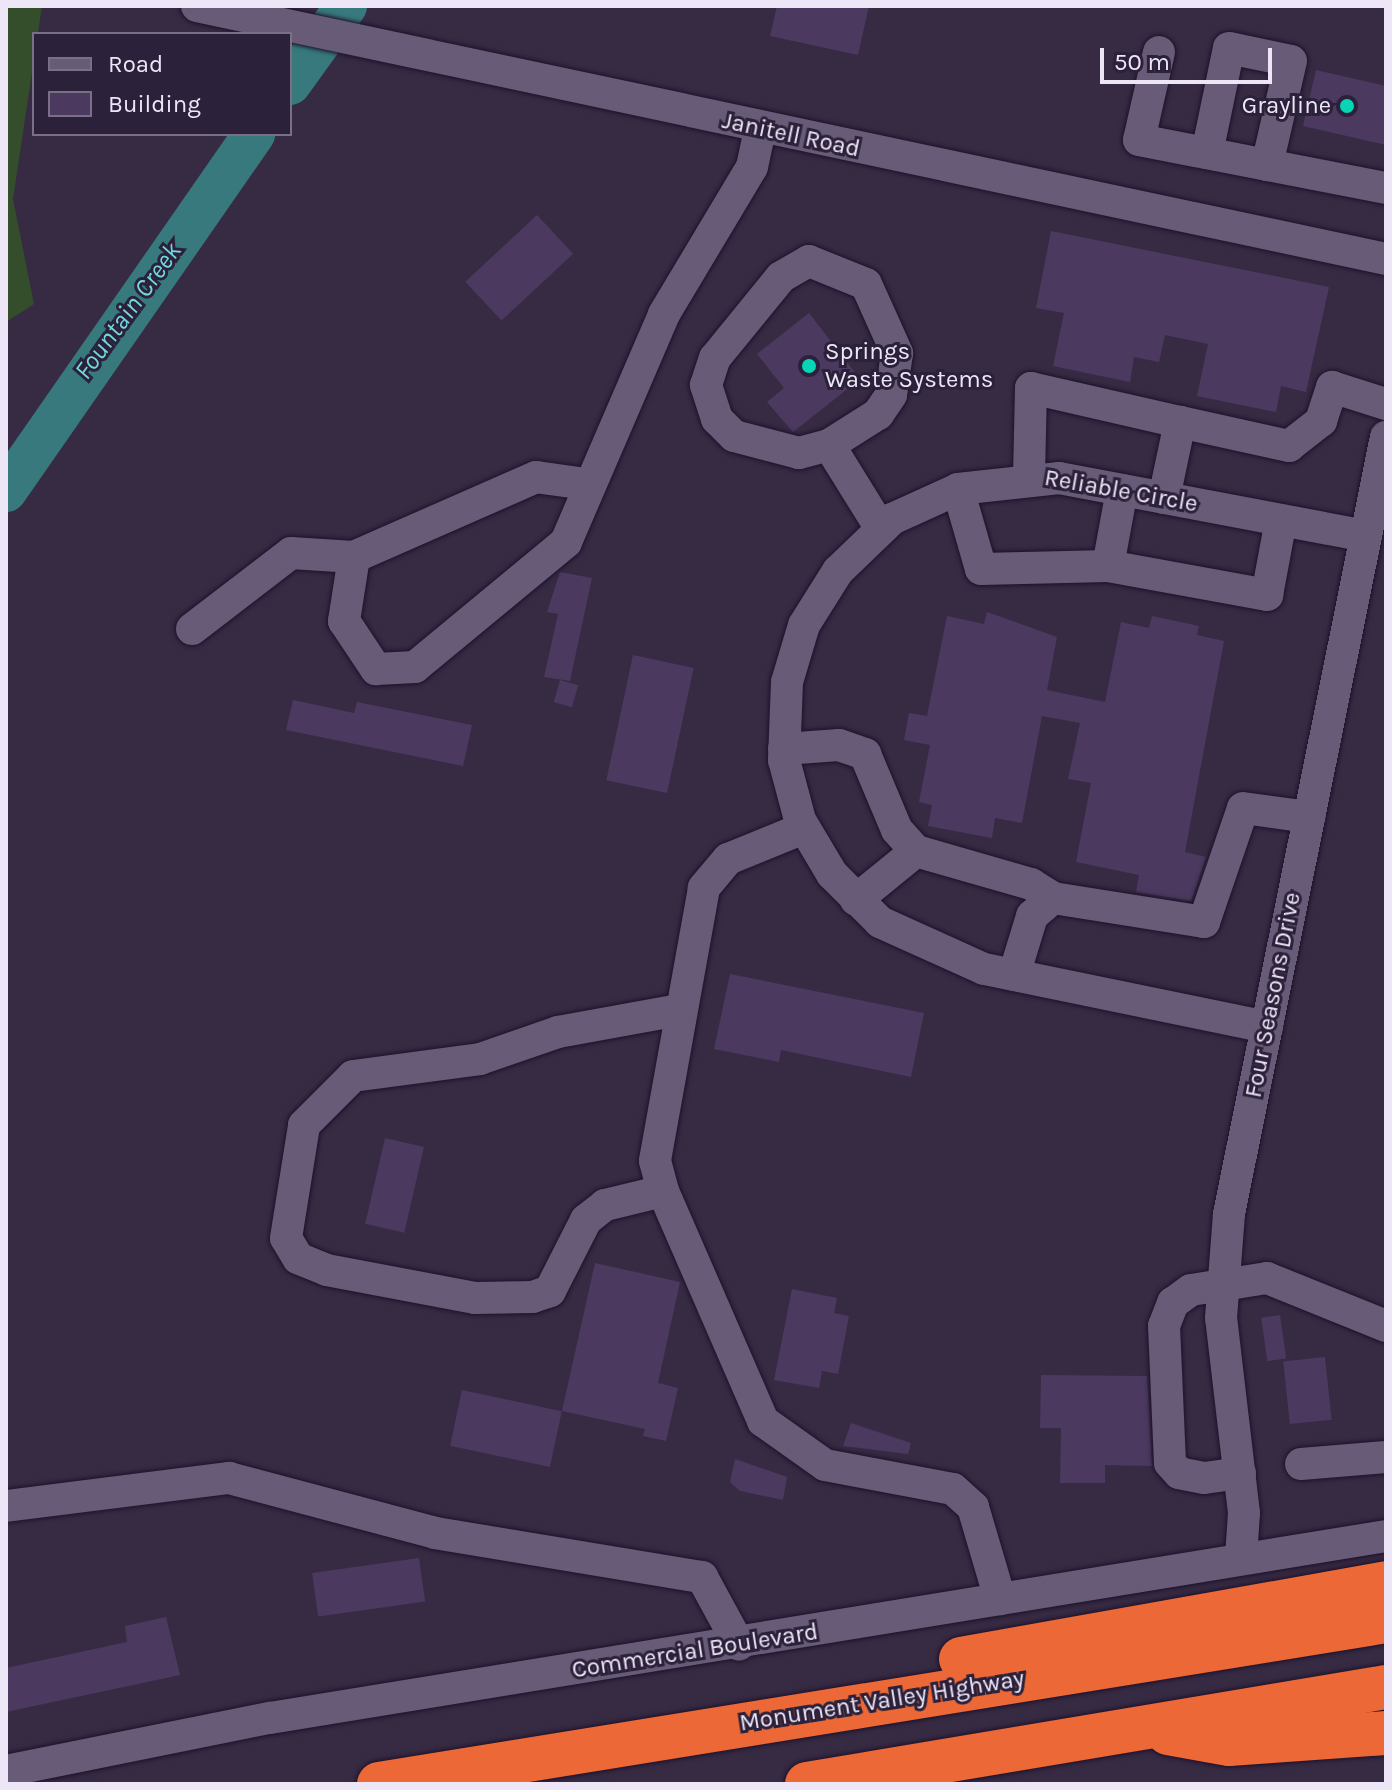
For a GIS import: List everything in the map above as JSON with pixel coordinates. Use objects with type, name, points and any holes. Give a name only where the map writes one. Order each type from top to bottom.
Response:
[{"type":"highway","points":[[768,1719],[919,1667],[1386,1583]]},
{"type":"highway","name":"Monument Valley Highway","points":[[379,1784],[1386,1621]]},
{"type":"highway","points":[[807,1784],[1386,1687]]},
{"type":"highway","points":[[1138,1728],[1229,1744],[1386,1733]]},
{"type":"street","name":"Janitell Road","points":[[197,6],[719,120],[1386,259]]},
{"type":"street","points":[[1207,153],[1229,48],[1291,61],[1267,165]]},
{"type":"street","points":[[1159,52],[1139,140],[1386,188]]},
{"type":"street","points":[[354,557],[344,621],[376,669],[415,667],[566,542],[586,484],[629,408],[664,314],[752,167],[760,128]]},
{"type":"street","points":[[809,261],[866,284],[897,353],[891,395],[878,414],[829,445],[799,453],[734,436],[717,419],[706,385],[715,358],[781,277],[809,261]]},
{"type":"street","points":[[1029,476],[1031,388],[1289,446],[1321,421],[1332,387],[1386,404]]},
{"type":"street","points":[[1164,498],[1180,422]]},
{"type":"street","name":"Four Seasons Drive","points":[[1241,1557],[1240,1473],[1221,1285],[1267,1027],[1386,437]]},
{"type":"street","points":[[829,445],[881,529]]},
{"type":"street","name":"Reliable Circle","points":[[1267,1027],[1014,975],[907,940],[856,900],[804,828],[784,749],[787,682],[804,625],[838,571],[881,529],[958,489],[1029,476],[1122,490],[1365,536]]},
{"type":"street","points":[[192,629],[291,553],[354,557],[536,477],[586,484]]},
{"type":"street","points":[[958,489],[981,569],[1108,566],[1267,595],[1281,520]]},
{"type":"street","points":[[1108,566],[1122,490]]},
{"type":"street","points":[[784,749],[839,745],[865,754],[897,830],[916,851],[1031,884],[1053,898],[1204,922],[1243,808],[1309,817]]},
{"type":"street","points":[[804,828],[728,859],[704,888],[679,1010],[655,1161],[663,1191],[763,1421],[825,1465],[953,1489],[973,1507],[1000,1599]]},
{"type":"street","points":[[856,900],[916,851]]},
{"type":"street","points":[[1014,975],[1032,916],[1053,898]]},
{"type":"street","points":[[663,1191],[605,1205],[586,1220],[550,1291],[533,1297],[475,1298],[327,1270],[298,1258],[286,1238],[304,1125],[353,1076],[480,1059],[558,1032],[679,1010]]},
{"type":"street","points":[[1240,1473],[1204,1478],[1179,1473],[1170,1463],[1164,1326],[1173,1303],[1191,1290],[1267,1278],[1386,1326]]},
{"type":"street","points":[[1301,1464],[1386,1457]]},
{"type":"street","points":[[6,1506],[229,1478],[435,1533],[702,1577],[739,1645]]},
{"type":"street","name":"Commercial Boulevard","points":[[6,1771],[270,1718],[739,1645],[1241,1557],[1386,1536]]},
{"type":"green space","points":[[6,6],[42,6],[38,32],[32,32],[32,73],[13,199],[34,304],[6,322]]},
{"type":"building","points":[[777,6],[869,6],[858,55],[770,36]]},
{"type":"building","name":"Grayline","points":[[1316,70],[1386,86],[1386,145],[1303,126]]},
{"type":"building","points":[[537,215],[573,254],[501,321],[465,282]]},
{"type":"building","points":[[1051,231],[1329,287],[1306,392],[1281,386],[1276,412],[1197,396],[1208,344],[1165,335],[1159,362],[1134,357],[1130,382],[1053,366],[1064,313],[1036,308]]},
{"type":"building","name":"Springs Waste Systems","points":[[809,313],[860,379],[793,432],[767,402],[784,388],[757,354]]},
{"type":"building","points":[[560,572],[592,578],[570,681],[544,677],[558,614],[547,612]]},
{"type":"building","points":[[987,612],[1057,637],[1047,690],[1105,702],[1121,622],[1149,628],[1152,616],[1199,626],[1197,635],[1224,641],[1185,852],[1206,857],[1191,901],[1136,892],[1139,875],[1076,862],[1091,783],[1068,779],[1080,723],[1042,716],[1022,823],[995,818],[992,838],[928,826],[932,805],[919,802],[930,745],[904,740],[909,713],[927,716],[947,616],[984,624]]},
{"type":"building","points":[[633,655],[694,668],[667,793],[606,780]]},
{"type":"building","points":[[560,680],[578,685],[572,707],[554,702]]},
{"type":"building","points":[[293,700],[354,713],[357,702],[472,725],[463,766],[286,730]]},
{"type":"building","points":[[730,974],[924,1013],[911,1077],[781,1050],[779,1062],[714,1049]]},
{"type":"building","points":[[385,1138],[424,1147],[404,1233],[365,1224]]},
{"type":"building","points":[[595,1263],[680,1282],[658,1383],[678,1388],[666,1441],[643,1436],[645,1429],[562,1411]]},
{"type":"building","points":[[792,1289],[837,1298],[834,1313],[849,1316],[838,1374],[822,1371],[819,1388],[774,1380]]},
{"type":"building","points":[[1280,1315],[1286,1359],[1267,1361],[1261,1318]]},
{"type":"building","points":[[1325,1357],[1332,1420],[1290,1424],[1283,1361]]},
{"type":"building","points":[[1041,1375],[1147,1376],[1152,1466],[1105,1465],[1105,1483],[1060,1483],[1061,1428],[1040,1428]]},
{"type":"building","points":[[462,1390],[562,1411],[550,1467],[450,1446]]},
{"type":"building","points":[[851,1423],[911,1443],[908,1454],[843,1446]]},
{"type":"building","points":[[735,1459],[787,1477],[783,1500],[740,1491],[730,1482]]},
{"type":"building","points":[[419,1558],[425,1602],[318,1617],[312,1573]]},
{"type":"building","points":[[166,1617],[180,1675],[6,1712],[6,1668],[127,1642],[125,1626]]},
{"type":"waterway","name":"Fountain Creek","points":[[292,81],[346,6]]},
{"type":"waterway","name":"Fountain Creek","points":[[6,491],[253,136]]},
{"type":"place","name":"Grayline","points":[[1347,106]]},
{"type":"place","name":"Springs Waste Systems","points":[[809,366]]}]
